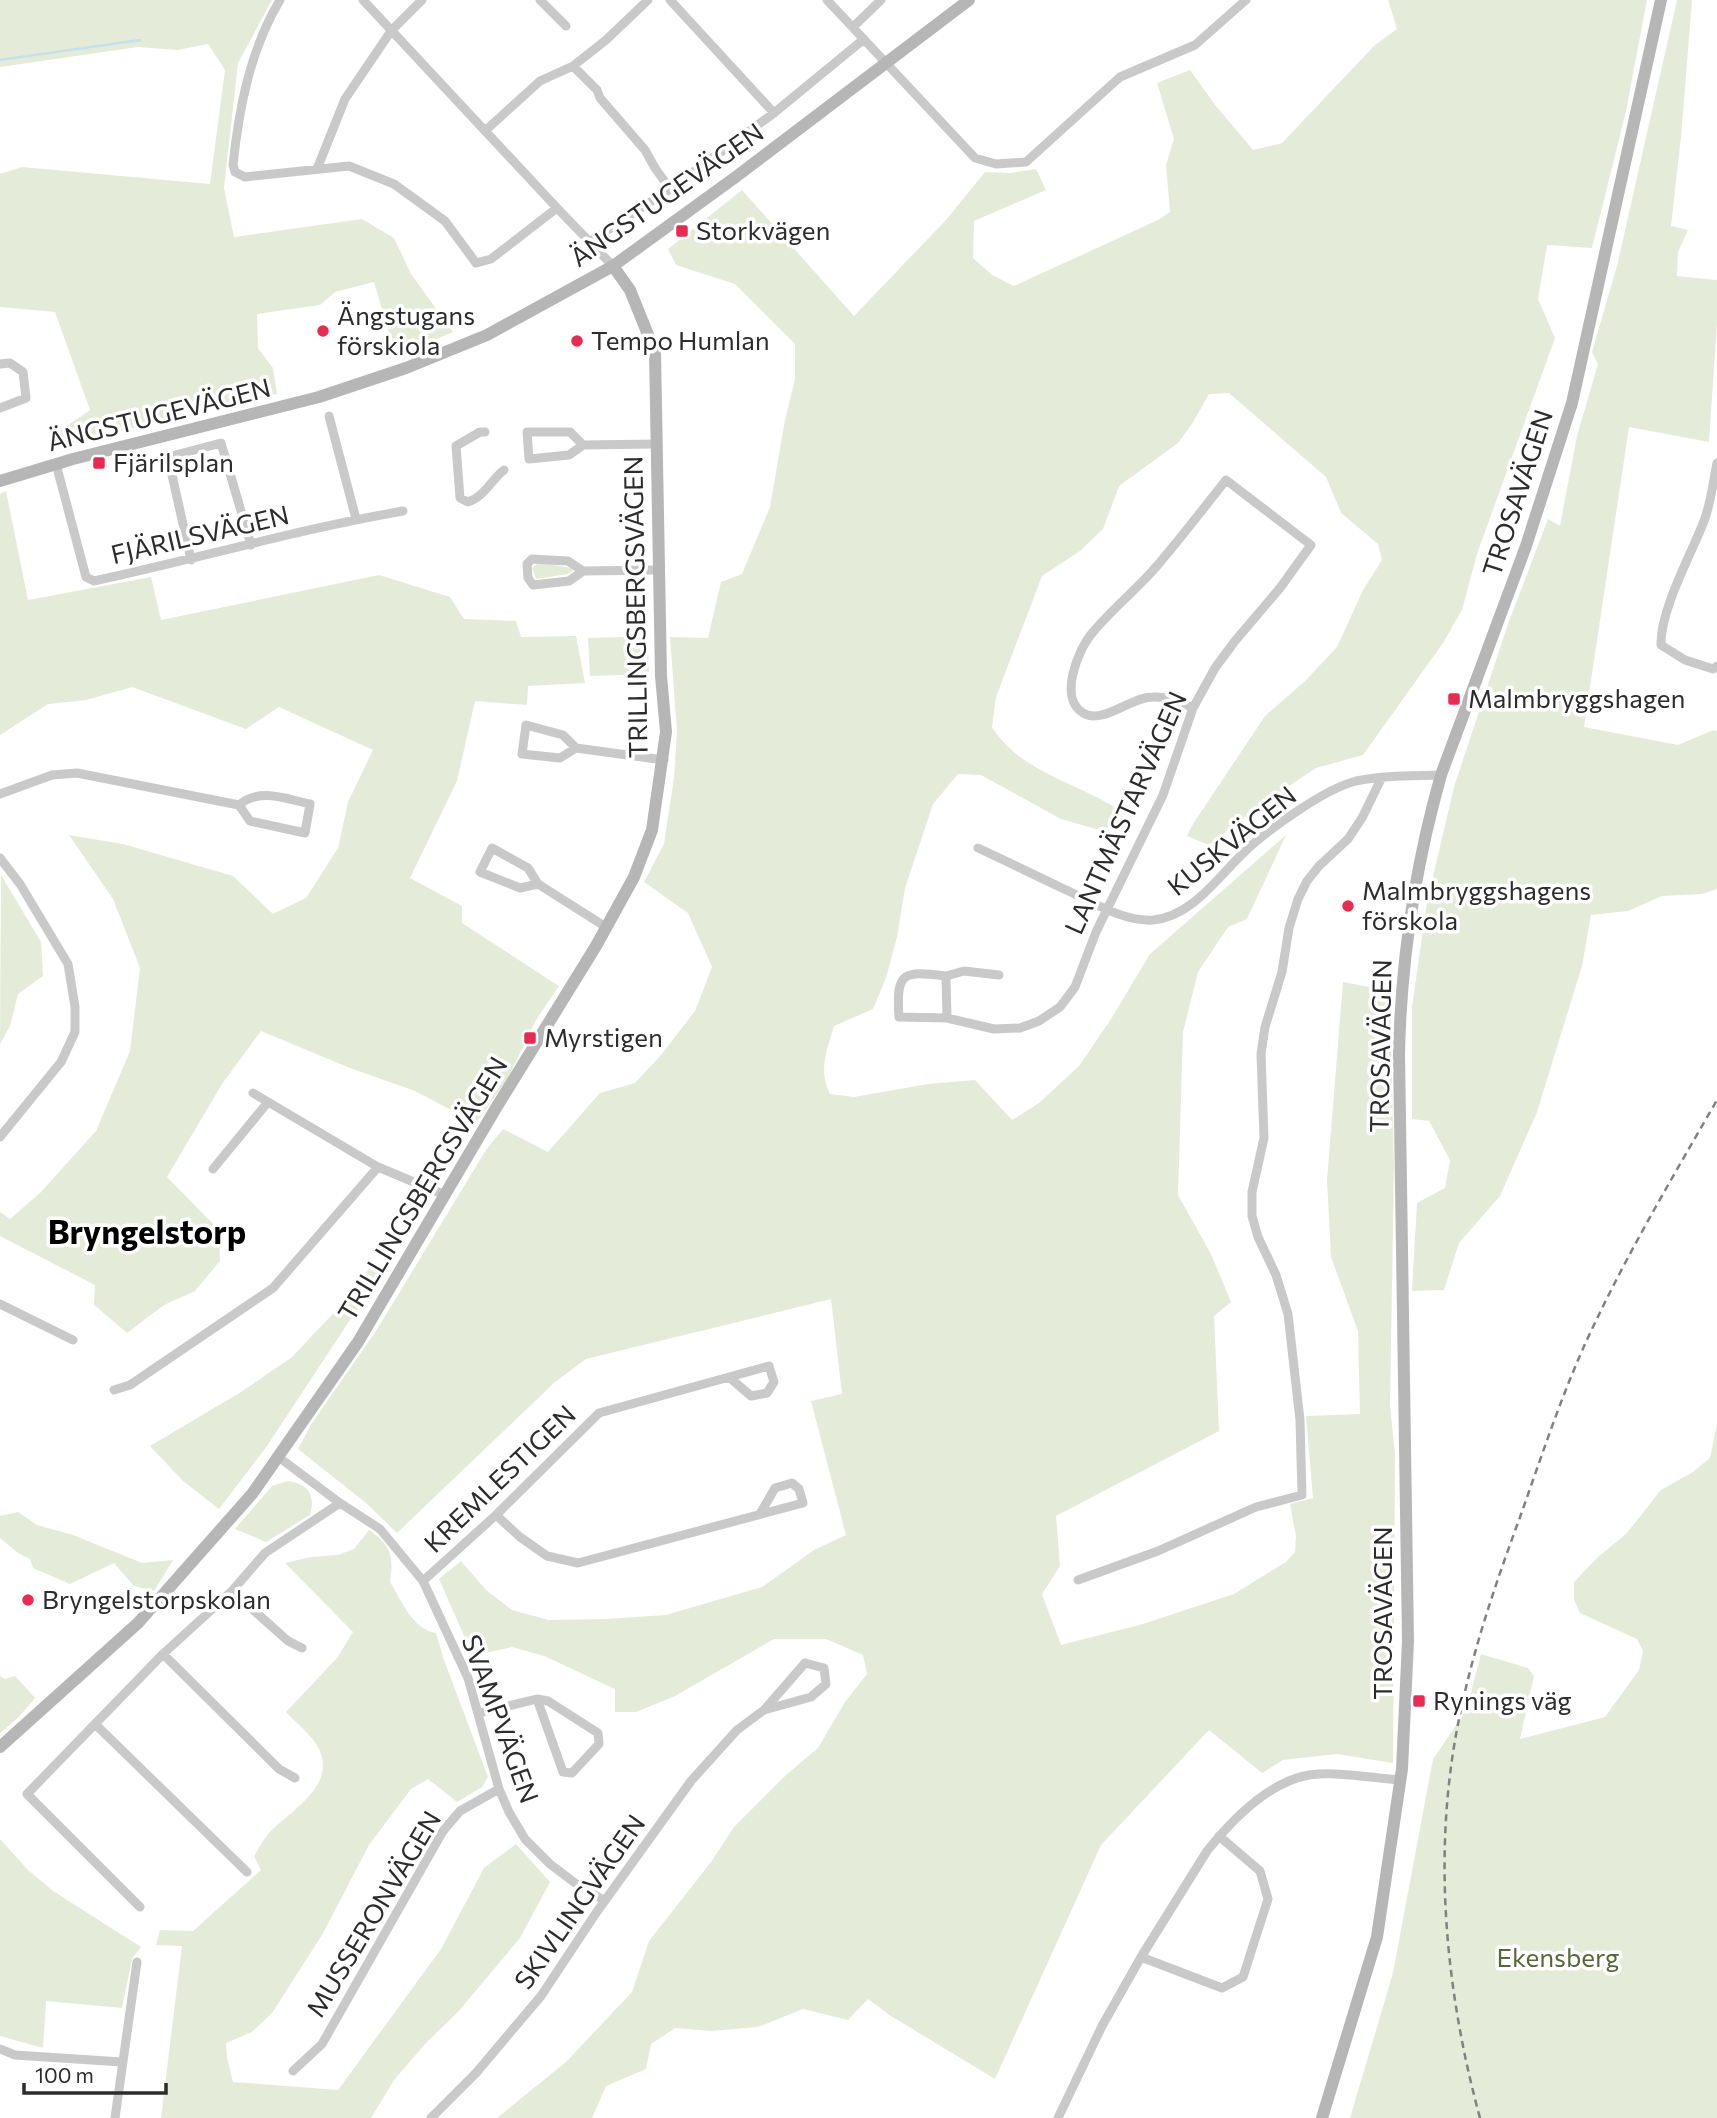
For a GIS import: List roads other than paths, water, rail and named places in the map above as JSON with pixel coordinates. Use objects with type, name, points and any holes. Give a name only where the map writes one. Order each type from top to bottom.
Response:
[{"type":"street","points":[[280,0],[270,17],[244,94],[238,117],[233,165],[235,172],[245,177],[349,166],[394,184],[445,221],[476,262],[491,259],[556,208]]},
{"type":"street","points":[[363,0],[613,266]]},
{"type":"street","points":[[317,169],[345,99],[391,31],[422,0]]},
{"type":"street","points":[[540,0],[566,26]]},
{"type":"street","points":[[486,131],[540,81],[573,66],[606,40],[648,0]]},
{"type":"street","points":[[670,0],[774,113]]},
{"type":"street","points":[[853,27],[881,0]]},
{"type":"street","name":"ÄNGSTUGEVÄGEN","points":[[0,481],[56,464],[319,397],[406,368],[486,335],[613,266],[969,0]]},
{"type":"street","points":[[830,1],[975,158],[996,164],[1026,162],[1120,77],[1195,46],[1246,0]]},
{"type":"street","name":"TROSAVÄGEN","points":[[1322,2118],[1377,1937],[1401,1780],[1408,1641],[1399,1054],[1407,936],[1418,872],[1441,775],[1526,546],[1572,402],[1661,0]]},
{"type":"street","points":[[591,241],[670,189],[774,113],[864,39]]},
{"type":"street","points":[[573,66],[597,90],[600,99],[645,150],[670,189]]},
{"type":"street","name":"TRILLINGSBERGSVÄGEN","points":[[0,1747],[138,1623],[252,1494],[358,1342],[634,877],[652,830],[666,732],[661,676],[655,352],[630,290],[613,266]]},
{"type":"street","points":[[0,365],[10,363],[23,372],[26,398],[0,408]]},
{"type":"street","points":[[329,416],[356,519]]},
{"type":"street","points":[[485,432],[480,432],[456,446],[460,498],[468,502],[480,496],[503,470]]},
{"type":"street","points":[[583,445],[570,432],[527,432],[529,459],[569,455],[583,445],[656,444]]},
{"type":"street","points":[[191,560],[167,457],[221,443],[251,545]]},
{"type":"street","points":[[1715,668],[1685,660],[1661,645],[1661,636],[1674,595],[1705,519],[1717,463]]},
{"type":"street","name":"FJÄRILSVÄGEN","points":[[56,464],[86,577],[94,581],[356,519],[404,511]]},
{"type":"street","name":"LANTMÄSTARVÄGEN","points":[[999,975],[964,971],[946,976],[914,973],[900,982],[897,990],[899,1017],[947,1018],[994,1029],[1020,1028],[1040,1021],[1060,1007],[1075,987],[1096,932],[1163,795],[1193,708],[1215,668],[1311,545],[1226,480],[1144,581],[1090,634],[1080,654],[1070,690],[1072,702],[1080,711],[1091,716],[1151,696],[1168,698],[1193,708]]},
{"type":"street","points":[[583,571],[569,581],[533,584],[528,578],[527,564],[531,559],[568,561],[583,571],[659,570]]},
{"type":"street","points":[[576,748],[560,758],[522,754],[526,725],[562,735],[576,748],[664,760]]},
{"type":"street","points":[[0,794],[52,775],[77,773],[239,805],[250,821],[305,833],[310,804],[262,794],[248,797],[239,805]]},
{"type":"street","name":"KUSKVÄGEN","points":[[978,848],[1107,909],[1130,918],[1152,920],[1174,915],[1197,900],[1251,846],[1287,818],[1353,782],[1382,777],[1441,775]]},
{"type":"street","points":[[1078,1580],[1158,1550],[1256,1507],[1302,1495],[1299,1409],[1288,1314],[1276,1275],[1258,1237],[1252,1216],[1252,1192],[1264,1138],[1261,1054],[1265,1027],[1282,972],[1289,928],[1298,899],[1319,866],[1348,839],[1382,777]]},
{"type":"street","points":[[538,884],[520,888],[480,872],[492,848],[528,868],[538,884],[606,927]]},
{"type":"street","points":[[0,859],[20,884],[68,964],[75,1007],[75,1031],[61,1062],[0,1137]]},
{"type":"street","points":[[946,976],[947,1018]]},
{"type":"street","points":[[254,1093],[378,1167],[445,1195]]},
{"type":"street","points":[[213,1169],[268,1102]]},
{"type":"street","points":[[114,1390],[130,1385],[273,1288],[378,1167]]},
{"type":"street","points":[[0,1304],[73,1340]]},
{"type":"street","name":"KREMLESTIGEN","points":[[424,1581],[496,1515],[599,1413],[729,1377],[769,1366],[774,1382],[767,1393],[751,1396],[729,1377]]},
{"type":"street","name":"SVAMPVÄGEN","points":[[277,1456],[380,1529],[424,1581],[468,1678],[499,1789],[525,1839],[558,1870],[605,1901]]},
{"type":"street","points":[[496,1515],[547,1556],[578,1563],[803,1503],[799,1489],[792,1483],[775,1488],[760,1514]]},
{"type":"street","points":[[140,1908],[27,1794],[163,1654],[232,1591],[265,1553],[340,1503]]},
{"type":"street","points":[[232,1591],[288,1641],[302,1648]]},
{"type":"street","points":[[163,1654],[279,1769],[295,1778]]},
{"type":"street","name":"SKIVLINGVÄGEN","points":[[431,2118],[476,2073],[533,2006],[691,1781],[737,1730],[764,1710],[805,1662],[824,1668],[826,1684],[811,1697],[764,1710]]},
{"type":"street","points":[[479,1713],[537,1699],[548,1702],[598,1733],[599,1744],[572,1773],[563,1772],[537,1699]]},
{"type":"street","points":[[95,1724],[247,1872]]},
{"type":"street","points":[[1058,2118],[1102,2025],[1141,1957],[1219,1836],[1274,1788],[1292,1780],[1322,1774],[1401,1780]]},
{"type":"street","name":"MUSSERONVÄGEN","points":[[293,2071],[322,2044],[443,1831],[460,1811],[499,1789]]},
{"type":"street","points":[[1141,1957],[1222,1988],[1243,1977],[1268,1899],[1260,1871],[1219,1836]]},
{"type":"street","points":[[115,2118],[137,1962]]},
{"type":"street","points":[[0,2049],[15,2055],[122,2063]]},
{"type":"waterway","points":[[0,60],[140,40]]},
{"type":"railway","points":[[1480,2118],[1461,2034],[1448,1948],[1445,1905],[1446,1818],[1450,1775],[1468,1678],[1497,1582],[1577,1364],[1632,1250],[1717,1100]]},
{"type":"place","name":"Storkvägen","points":[[682,231]]},
{"type":"place","name":"Ängstugans förskiola","points":[[323,331]]},
{"type":"place","name":"Tempo Humlan","points":[[577,341]]},
{"type":"place","name":"Fjärilsplan","points":[[99,463]]},
{"type":"place","name":"Malmbryggshagen","points":[[1454,699]]},
{"type":"place","name":"Malmbryggshagens förskola","points":[[1348,906]]},
{"type":"place","name":"Myrstigen","points":[[530,1038]]},
{"type":"place","name":"Bryngelstorpskolan","points":[[28,1600]]},
{"type":"place","name":"Rynings väg","points":[[1419,1701]]},
{"type":"district","name":"Bryngelstorp","points":[[147,1232]]},
{"type":"park label","name":"Ekensberg","points":[[1558,1958]]}]
